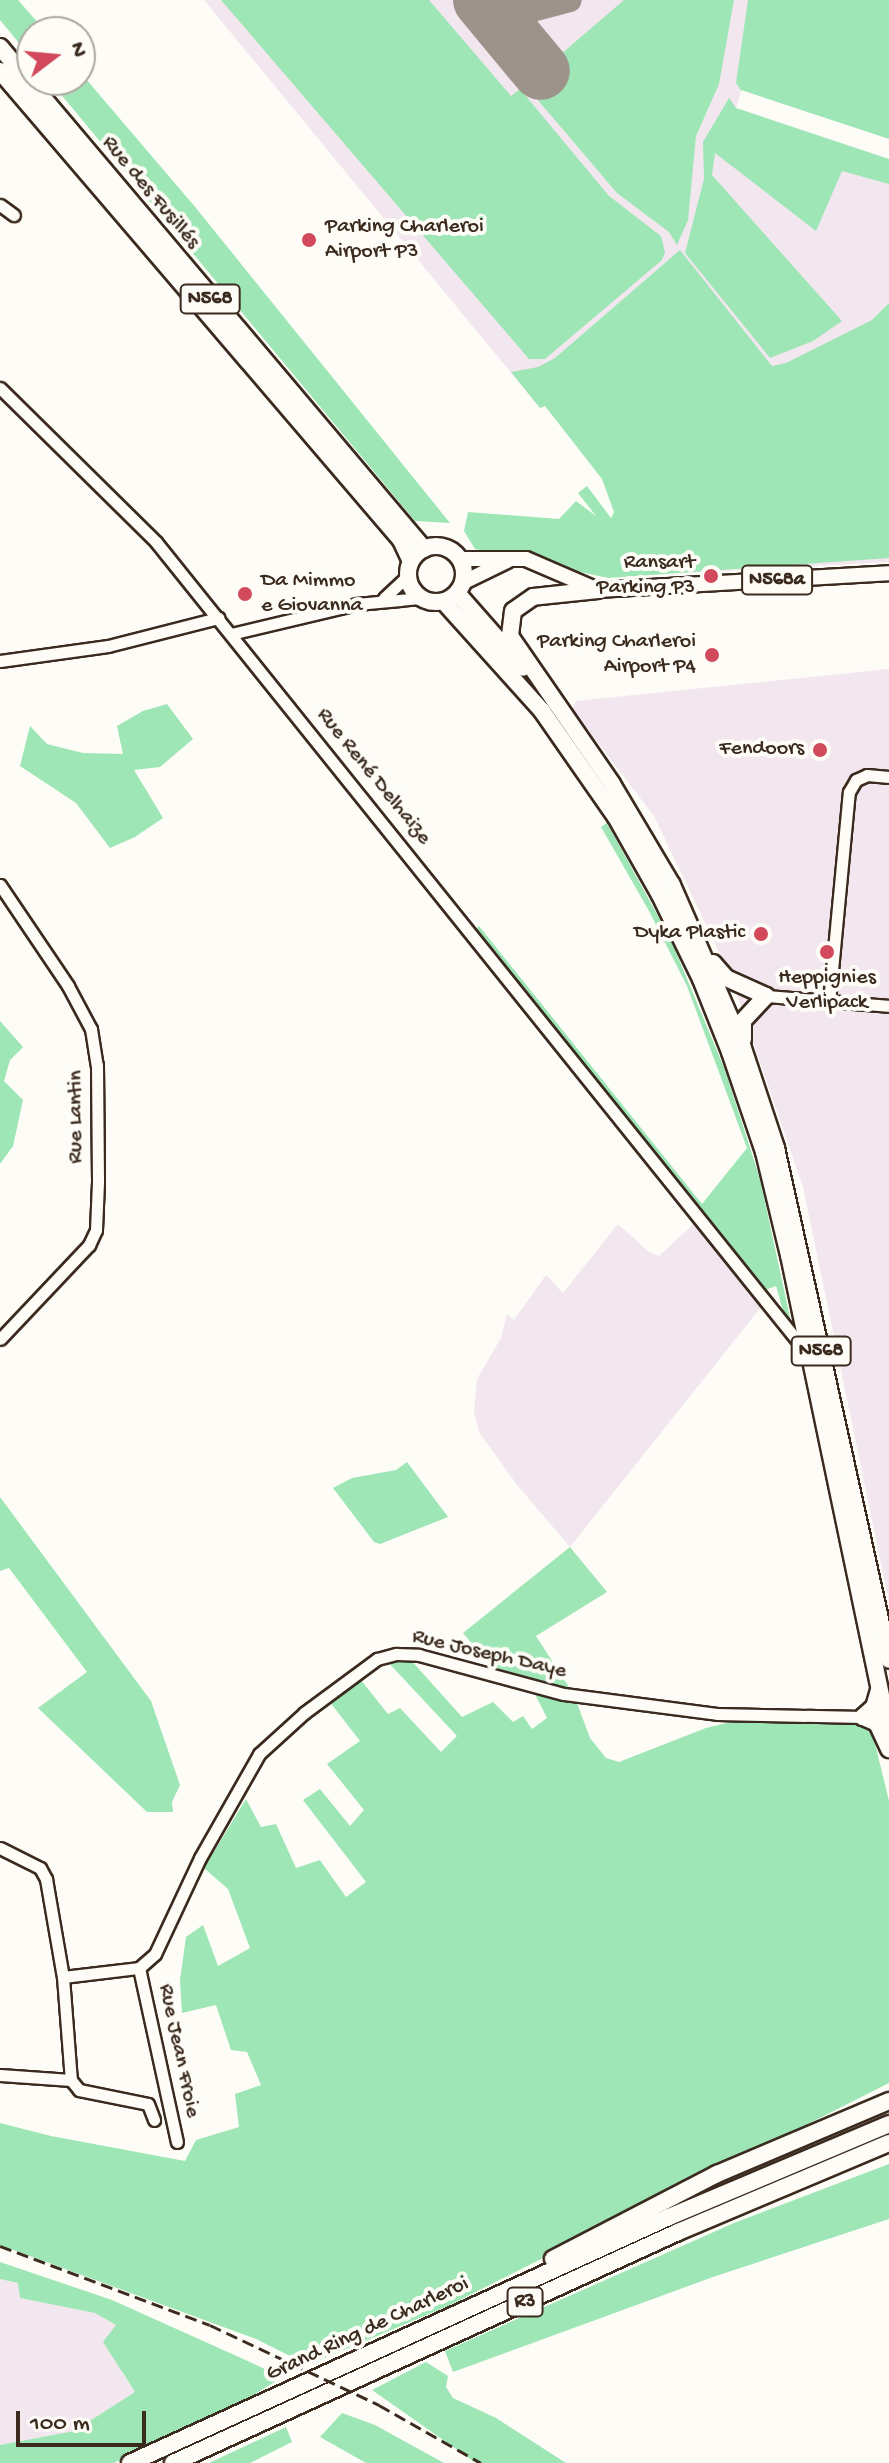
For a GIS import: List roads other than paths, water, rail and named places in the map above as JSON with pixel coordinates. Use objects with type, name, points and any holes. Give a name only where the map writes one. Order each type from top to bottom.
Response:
[{"type":"highway","name":"Rue des Fusillés","points":[[0,47],[424,549]]},
{"type":"highway","name":"Rue des Fusillés","points":[[0,71],[401,540],[410,569]]},
{"type":"highway","points":[[410,569],[424,549],[440,546],[461,559],[455,592],[420,598]]},
{"type":"highway","name":"N568","points":[[410,569],[420,598]]},
{"type":"highway","points":[[553,698],[511,638],[510,619],[513,611],[533,597],[598,590]]},
{"type":"highway","name":"N568","points":[[455,592],[509,655],[553,698],[631,813],[672,885],[706,955],[742,1045],[776,1148],[889,1660]]},
{"type":"highway","name":"N568","points":[[455,592],[569,747],[616,817],[667,909],[701,979],[764,1152],[889,1734]]},
{"type":"highway","points":[[706,955],[726,978],[766,996],[743,1021],[742,1045]]},
{"type":"highway","points":[[796,1339],[810,1356]]},
{"type":"highway","points":[[879,1688],[874,1707],[863,1717],[877,1723],[889,1749]]},
{"type":"highway","points":[[531,2279],[553,2259],[670,2196],[775,2147],[889,2101]]},
{"type":"highway","name":"Grand Ring de Charleroi","points":[[130,2463],[531,2279],[889,2124]]},
{"type":"highway","name":"Grand Ring de Charleroi","points":[[173,2463],[678,2232],[889,2143]]},
{"type":"main road","name":"N568a","points":[[461,559],[513,558],[540,562],[598,590],[889,573]]},
{"type":"main road","points":[[455,592],[513,558]]},
{"type":"street","points":[[0,205],[14,215]]},
{"type":"street","name":"Rue René Delhaize","points":[[0,388],[138,522],[796,1339]]},
{"type":"street","points":[[380,601],[410,569]]},
{"type":"street","points":[[231,634],[380,601],[420,598]]},
{"type":"street","points":[[0,661],[108,646],[218,618]]},
{"type":"street","points":[[829,1002],[849,792],[856,780],[867,775],[889,777]]},
{"type":"street","name":"Rue Lantin","points":[[0,885],[68,986],[91,1029],[97,1065],[98,1182],[96,1230],[89,1245],[0,1339]]},
{"type":"street","points":[[766,996],[889,1006]]},
{"type":"street","name":"Rue Joseph Daye","points":[[200,1858],[259,1754],[304,1713],[377,1659],[396,1654],[419,1655],[564,1694],[717,1714],[863,1717]]},
{"type":"street","points":[[0,1848],[40,1868],[46,1879],[63,1977],[71,2080],[79,2090],[148,2104],[154,2120]]},
{"type":"street","name":"Rue Jean Froie","points":[[63,1977],[139,1968],[155,1954],[200,1858]]},
{"type":"street","name":"Rue Jean Froie","points":[[139,1968],[177,2142]]},
{"type":"street","points":[[0,2075],[71,2080]]},
{"type":"railway","points":[[0,2246],[210,2325],[379,2405],[481,2463]]},
{"type":"place","name":"Parking Charleroi Airport P3","points":[[309,240]]},
{"type":"place","name":"Ransart Parking P3","points":[[711,576]]},
{"type":"place","name":"Da Mimmo e Giovanna","points":[[245,594]]},
{"type":"place","name":"Parking Charleroi Airport P4","points":[[712,655]]},
{"type":"place","name":"Fendoors","points":[[820,750]]},
{"type":"place","name":"Dyka Plastic","points":[[761,934]]},
{"type":"place","name":"Heppignies Verlipack","points":[[827,952]]}]
